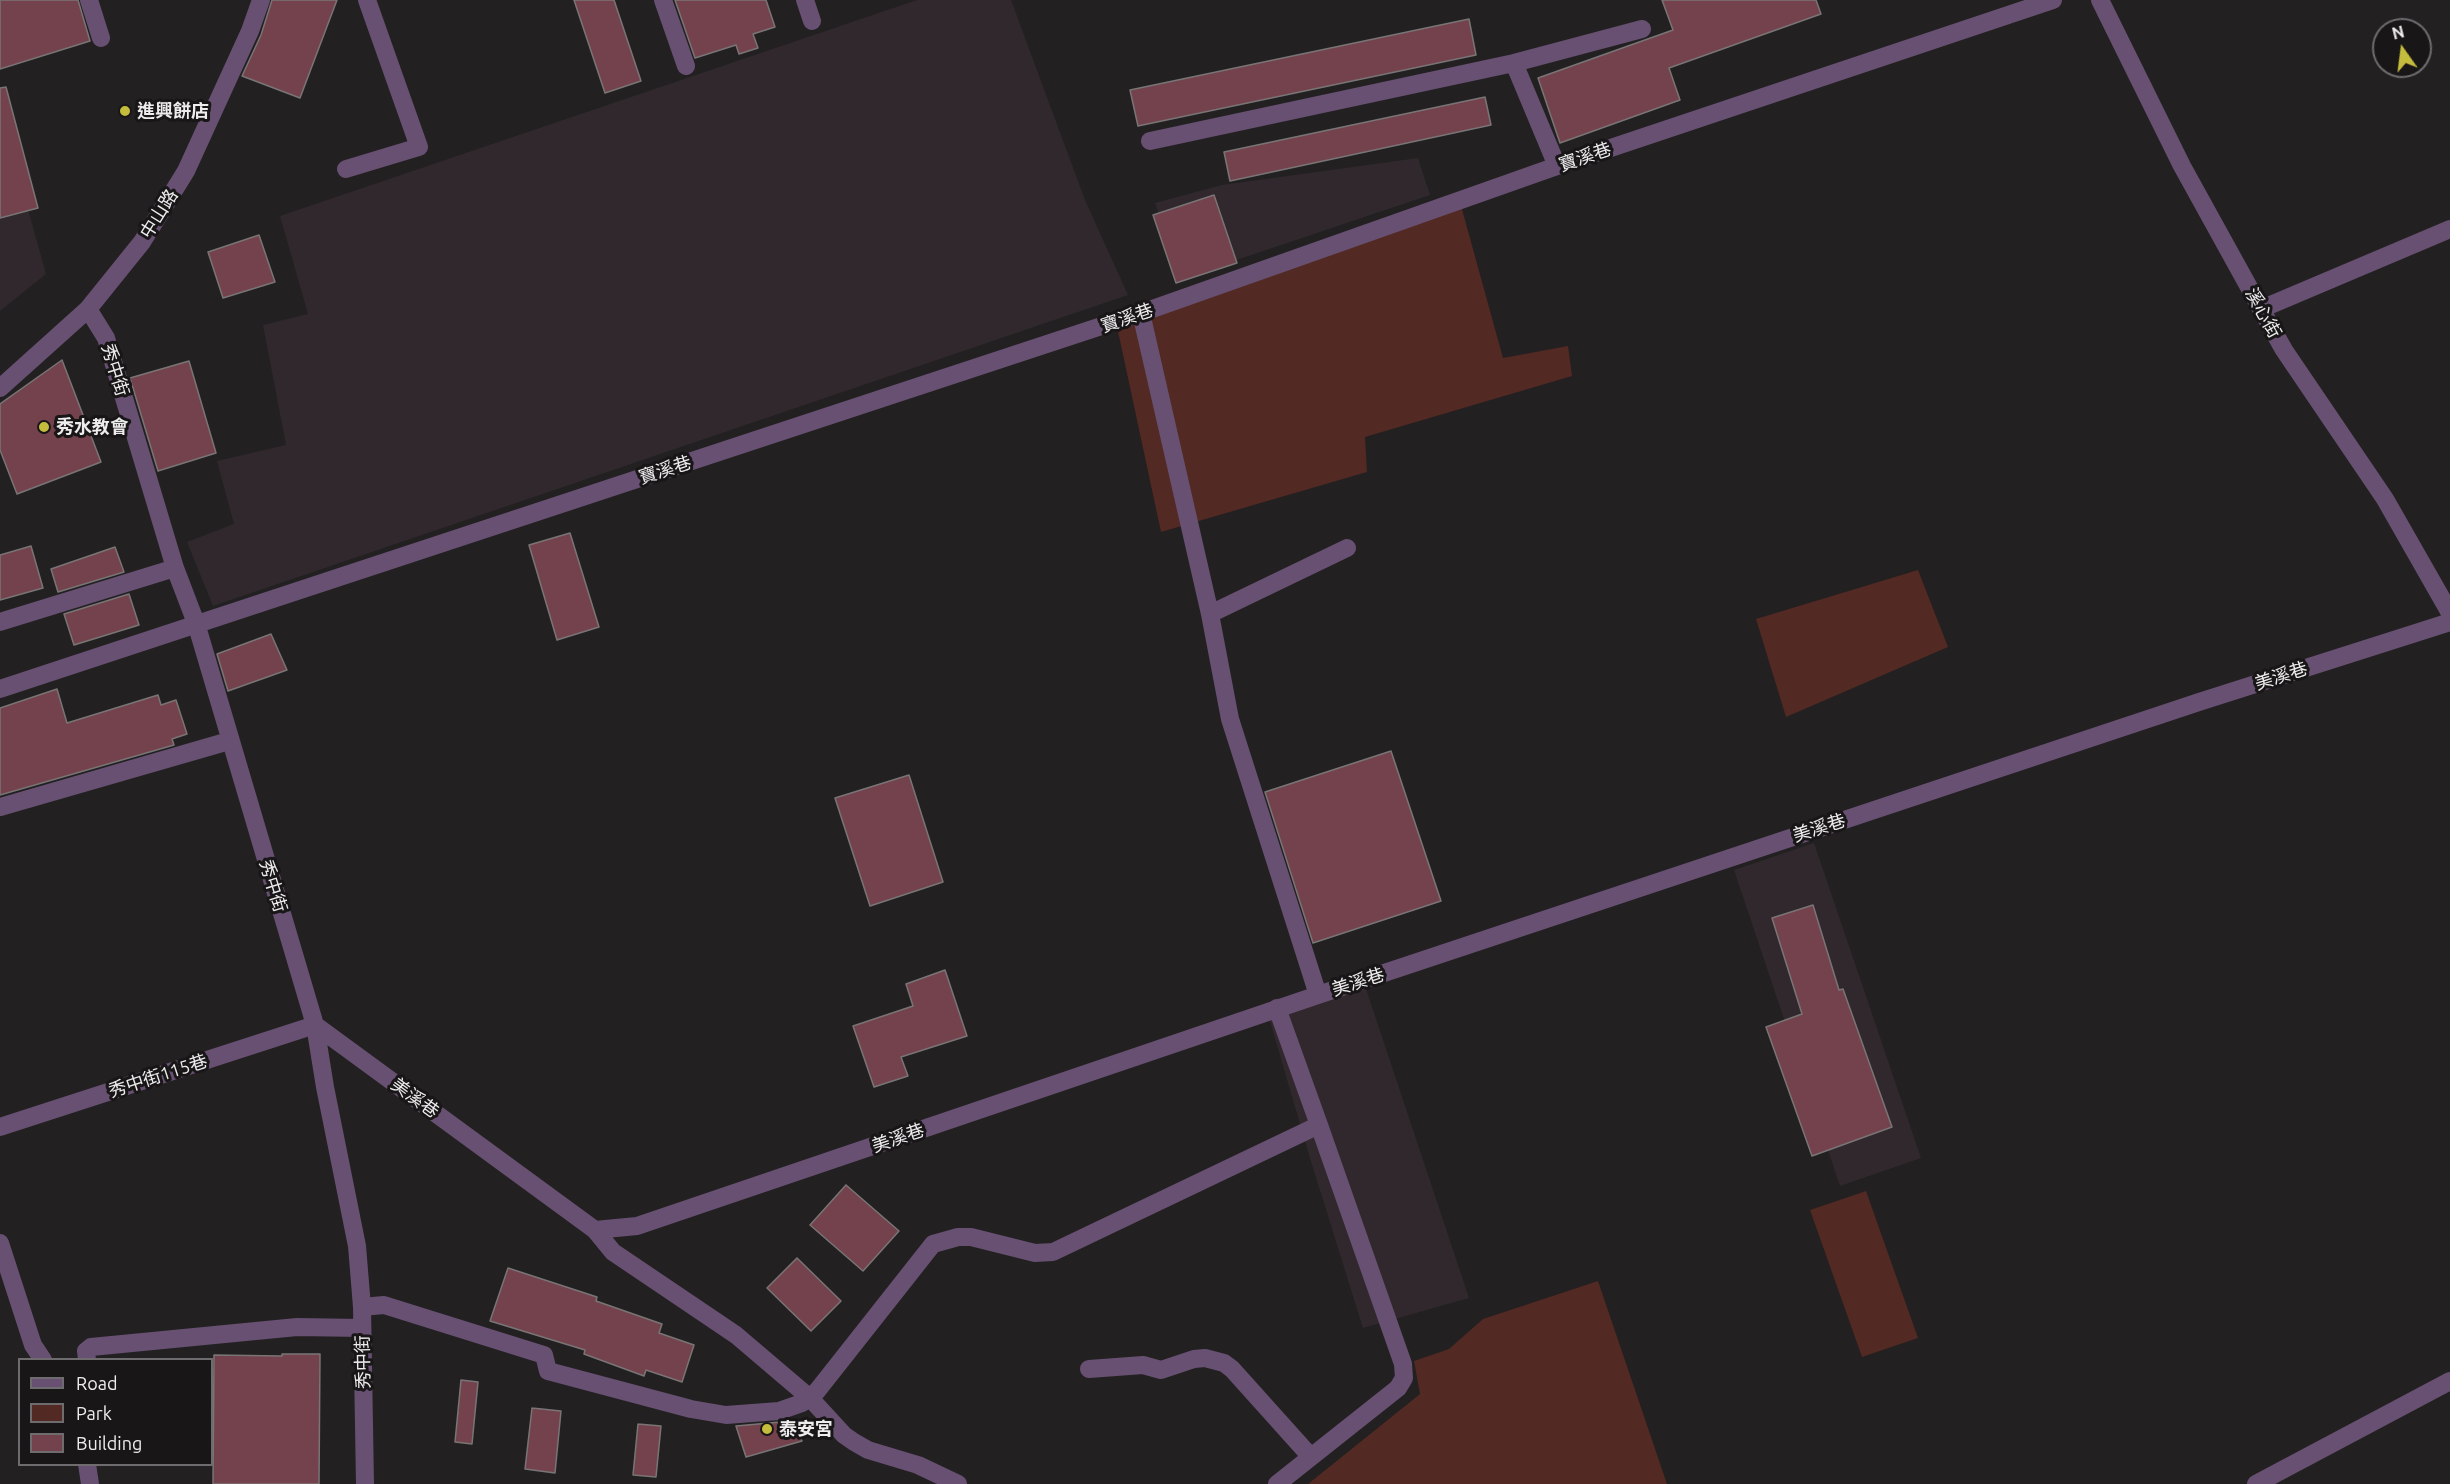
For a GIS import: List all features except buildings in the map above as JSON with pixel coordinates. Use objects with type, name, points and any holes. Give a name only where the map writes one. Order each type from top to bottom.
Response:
[{"type":"street","points":[[88,0],[101,38]]},
{"type":"street","name":"中山路","points":[[0,388],[88,309],[142,242],[186,171],[250,31],[261,0]]},
{"type":"street","points":[[346,169],[419,147],[367,0]]},
{"type":"street","points":[[663,0],[686,66]]},
{"type":"street","points":[[805,0],[812,21]]},
{"type":"street","name":"寶溪巷","points":[[0,689],[1142,313],[1557,166],[2053,0]]},
{"type":"street","name":"溪心街","points":[[2100,0],[2182,166],[2284,350],[2385,500],[2450,613]]},
{"type":"street","points":[[1150,141],[1514,63],[1642,29]]},
{"type":"street","points":[[1514,63],[1557,166]]},
{"type":"street","points":[[2261,309],[2450,229]]},
{"type":"street","name":"秀中街","points":[[88,309],[106,338],[175,568],[196,623],[229,741],[315,1025],[357,1246],[362,1307],[365,1484]]},
{"type":"street","points":[[1142,313],[1210,614],[1230,719],[1318,995]]},
{"type":"street","points":[[1210,614],[1347,548]]},
{"type":"street","points":[[0,622],[175,568]]},
{"type":"street","name":"美溪巷","points":[[315,1025],[595,1230],[637,1226],[1277,1008],[2199,702],[2450,622]]},
{"type":"street","points":[[0,807],[229,741]]},
{"type":"street","points":[[1277,1008],[1404,1371],[1404,1378],[1398,1388],[1277,1484]]},
{"type":"street","name":"秀中街115巷","points":[[0,1127],[315,1025]]},
{"type":"street","points":[[362,1307],[384,1305],[544,1355],[548,1371],[708,1413],[747,1415],[779,1411],[791,1408],[810,1398],[933,1244],[958,1236],[971,1237],[1035,1253],[1053,1252],[1318,1125]]},
{"type":"street","points":[[595,1230],[613,1252],[736,1335],[810,1398],[836,1427],[854,1442],[868,1450],[918,1465],[958,1484]]},
{"type":"street","points":[[0,1243],[33,1345],[42,1358]]},
{"type":"street","points":[[87,1358],[86,1351],[91,1347],[297,1327],[362,1328]]},
{"type":"street","points":[[1089,1369],[1143,1365],[1161,1370],[1194,1359],[1205,1358],[1224,1363],[1233,1369],[1311,1457]]},
{"type":"street","points":[[2256,1484],[2450,1381]]},
{"type":"street","points":[[87,1466],[90,1484]]},
{"type":"shaded area","points":[[917,0],[1011,0],[1085,200],[1128,295],[213,606],[187,542],[234,524],[217,461],[286,445],[263,325],[308,314],[280,216]]},
{"type":"shaded area","points":[[0,109],[46,274],[0,311]]},
{"type":"shaded area","points":[[1418,158],[1430,195],[1183,278],[1155,203],[1222,185]]},
{"type":"shaded area","points":[[1814,843],[1921,1158],[1840,1186],[1734,870]]},
{"type":"shaded area","points":[[1364,983],[1469,1298],[1363,1328],[1267,1011]]},
{"type":"green space","points":[[1460,202],[1503,358],[1568,346],[1572,376],[1365,437],[1367,472],[1161,532],[1116,322]]},
{"type":"green space","points":[[1918,570],[1948,647],[1786,717],[1756,619]]},
{"type":"green space","points":[[1866,1191],[1918,1338],[1862,1357],[1810,1210]]},
{"type":"green space","points":[[1598,1281],[1667,1484],[1308,1484],[1420,1394],[1414,1361],[1449,1349],[1483,1319]]},
{"type":"place","name":"進興餅店","points":[[125,111]]},
{"type":"place","name":"秀水教會","points":[[44,427]]},
{"type":"place","name":"泰安宮","points":[[767,1429]]}]
